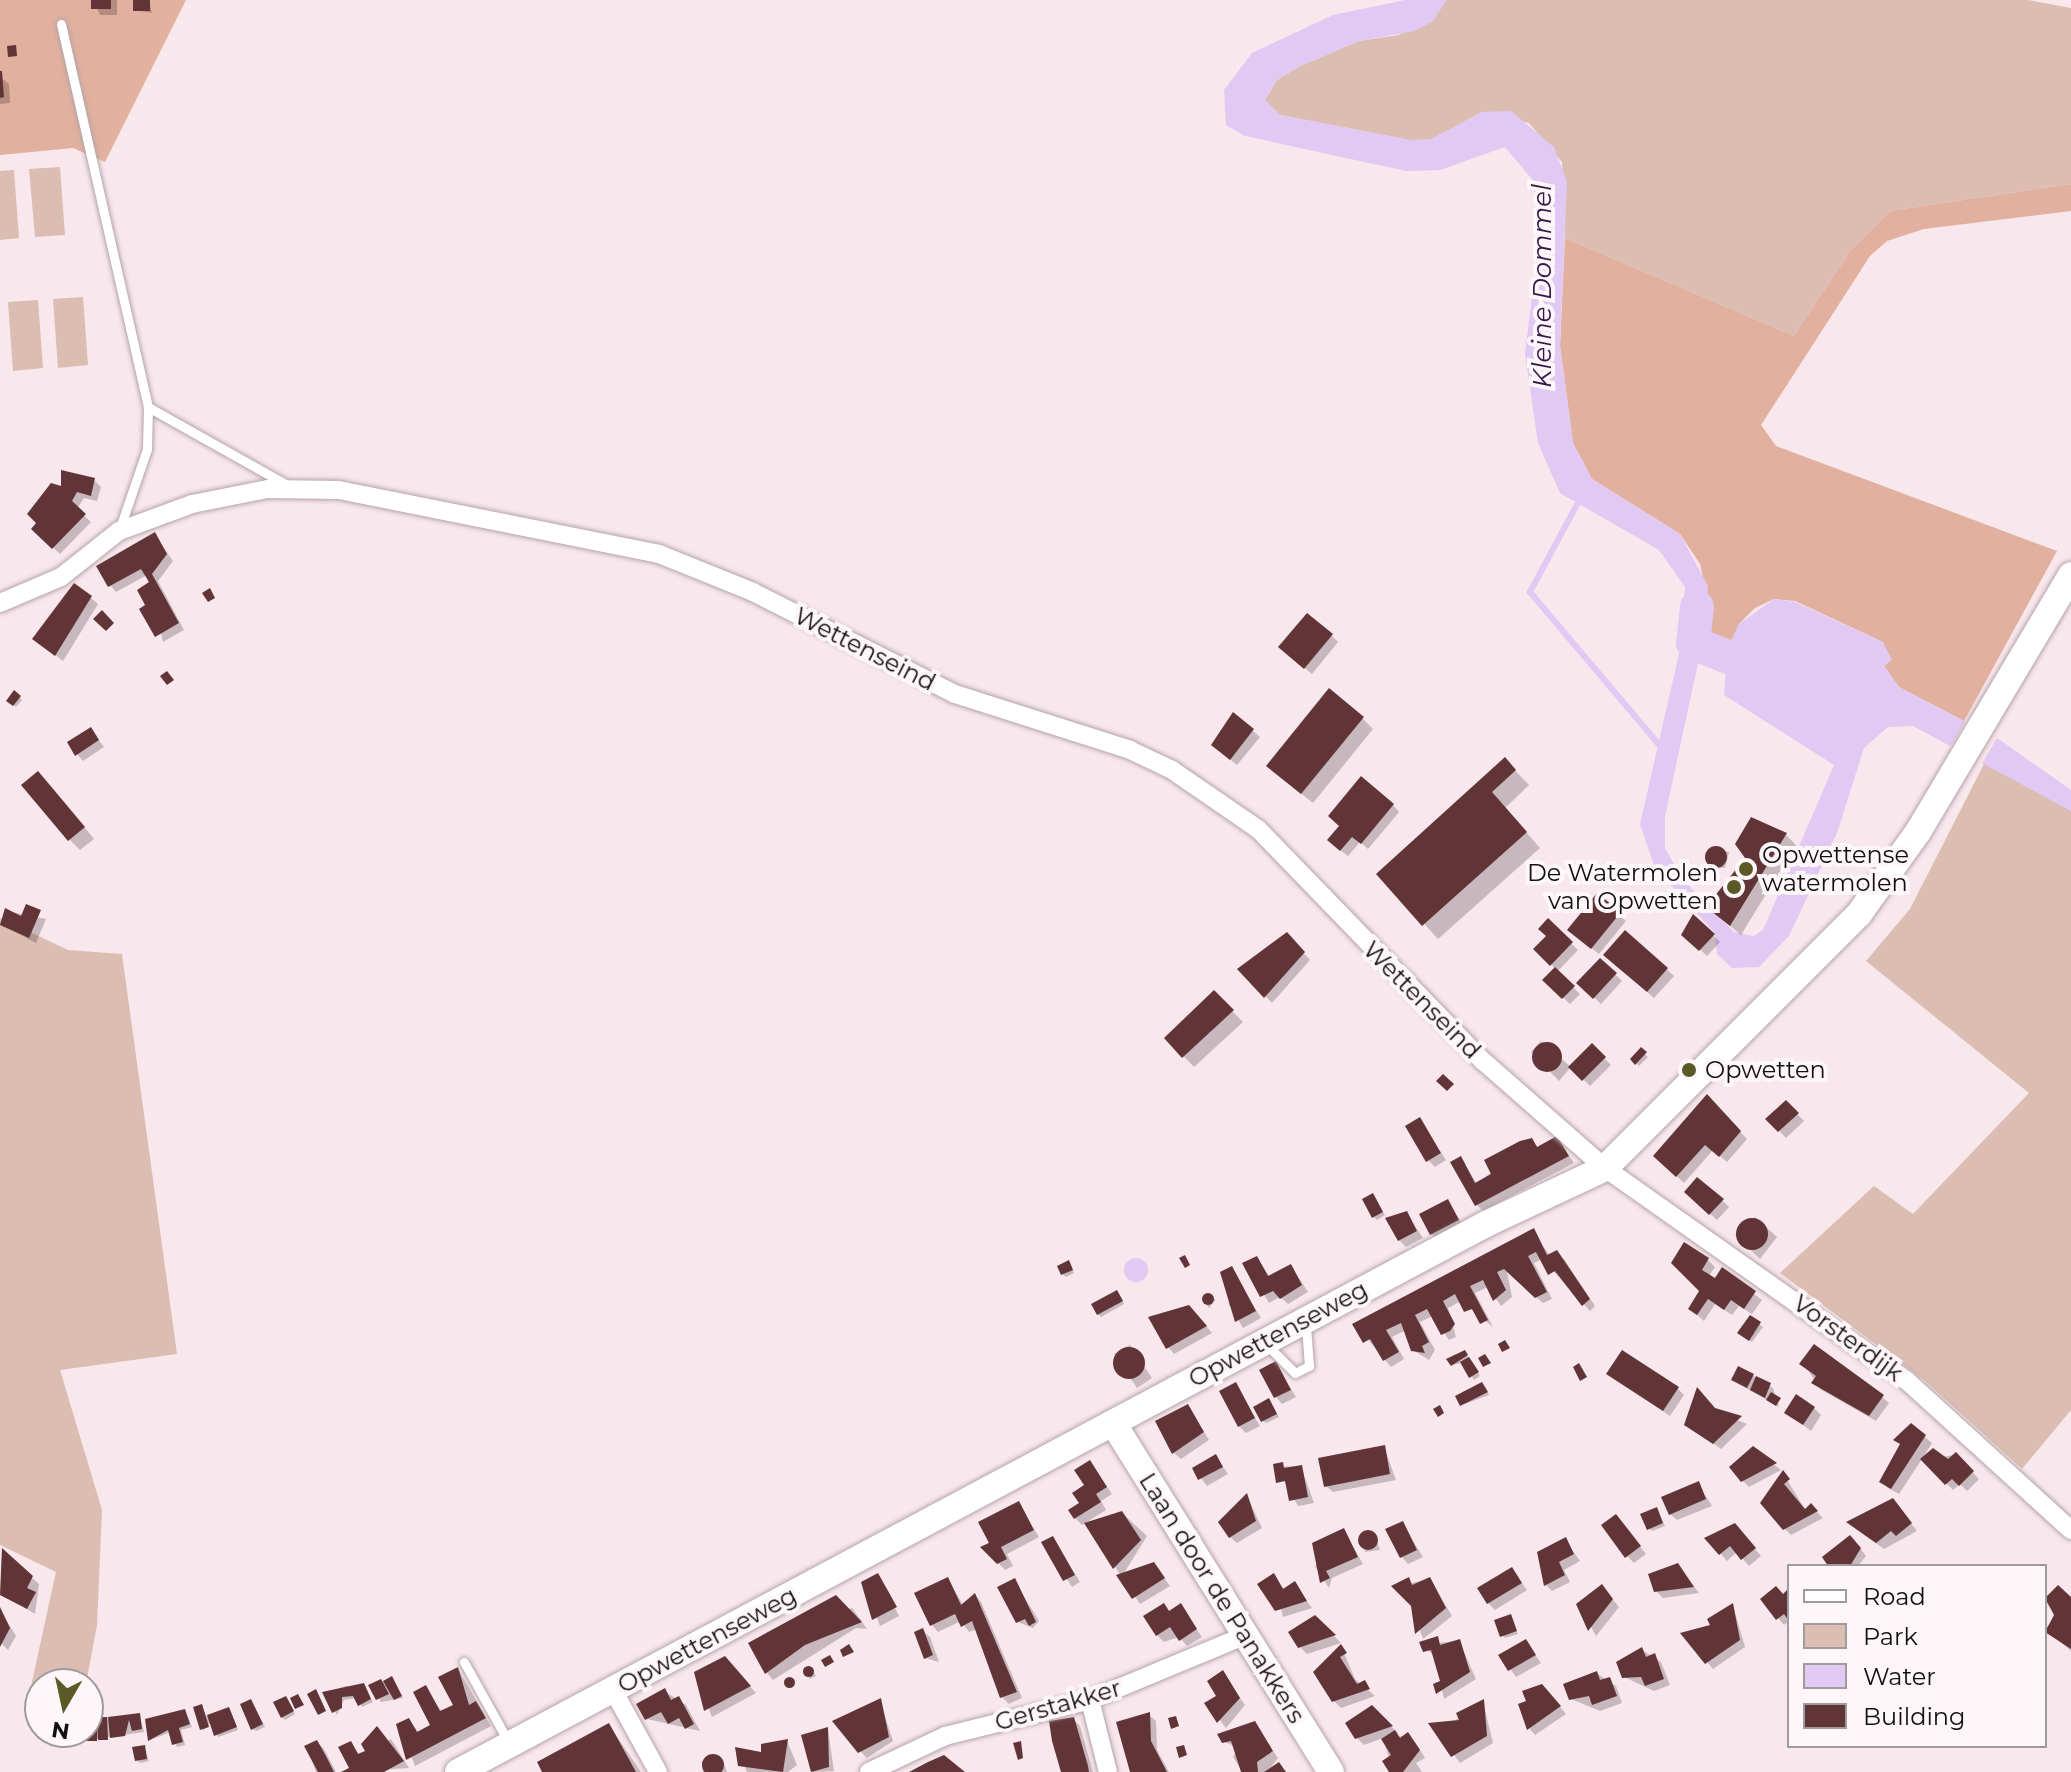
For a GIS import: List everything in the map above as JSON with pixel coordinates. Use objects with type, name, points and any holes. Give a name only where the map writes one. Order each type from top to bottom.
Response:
[{"type":"street","name":"Wettenseind","points":[[0,603],[47,585],[119,531],[204,501],[291,488],[339,490],[659,554],[753,592],[955,694],[1172,770],[1258,829],[1483,1061],[1605,1168]]},
{"type":"street","name":"Opwettenseweg","points":[[458,1772],[1305,1320],[1605,1168],[1859,914],[1972,743],[2071,575]]},
{"type":"street","name":"Vorsterdijk","points":[[1605,1168],[1906,1380],[2071,1530]]},
{"type":"street","name":"Laan door de Panakkers","points":[[1113,1423],[1331,1772]]},
{"type":"street","name":"Gerstakker","points":[[869,1772],[945,1736],[1090,1700],[1246,1635]]},
{"type":"street","points":[[613,1690],[658,1772]]},
{"type":"street","points":[[1090,1700],[1108,1772]]},
{"type":"lane","points":[[61,24],[148,407],[147,449],[119,531]]},
{"type":"lane","points":[[148,407],[291,488]]},
{"type":"lane","points":[[1264,1342],[1295,1373],[1309,1366],[1305,1320]]},
{"type":"lane","points":[[464,1662],[510,1745]]},
{"type":"green space","points":[[1447,0],[2028,0],[2071,8],[2071,184],[1890,211],[1851,250],[1794,336],[1565,238],[1562,162],[1529,123],[1482,112],[1431,140],[1410,140],[1280,115],[1265,100],[1277,80],[1300,66],[1359,41],[1399,35]]},
{"type":"green space","points":[[60,167],[65,235],[35,237],[29,169]]},
{"type":"green space","points":[[14,170],[19,238],[0,240],[0,171]]},
{"type":"green space","points":[[83,297],[88,365],[58,368],[53,299]]},
{"type":"green space","points":[[38,300],[43,368],[13,371],[8,302]]},
{"type":"green space","points":[[1985,762],[2071,811],[2071,1410],[2022,1469],[1924,1380],[1780,1273],[1874,1186],[1913,1214],[2029,1093],[1866,961],[1910,909]]},
{"type":"green space","points":[[0,918],[68,950],[122,954],[177,1354],[60,1370],[102,1510],[97,1625],[89,1668],[35,1668],[56,1572],[0,1545]]},
{"type":"shaded area","points":[[0,0],[186,0],[105,162],[73,148],[0,155]]},
{"type":"shaded area","points":[[2071,184],[2071,211],[1924,229],[1887,241],[1870,256],[1761,425],[1776,446],[2057,551],[1964,721],[1899,687],[1884,666],[1883,642],[1795,601],[1774,599],[1755,608],[1739,624],[1721,670],[1699,661],[1709,605],[1700,564],[1680,534],[1592,479],[1573,443],[1560,345],[1565,238],[1794,336],[1851,250],[1890,211]]},
{"type":"water","points":[[1405,0],[1447,0],[1432,22],[1414,31],[1359,41],[1300,66],[1277,80],[1265,100],[1280,115],[1410,140],[1431,139],[1482,112],[1511,111],[1554,147],[1567,182],[1560,345],[1573,443],[1592,479],[1680,534],[1708,586],[1705,631],[1665,816],[1665,848],[1683,880],[1734,932],[1754,936],[1763,930],[1834,765],[1724,695],[1728,646],[1739,624],[1774,599],[1795,602],[1883,642],[1892,660],[1884,666],[1899,687],[2000,740],[2071,790],[2071,811],[1913,726],[1888,727],[1864,748],[1837,833],[1789,936],[1759,967],[1732,968],[1717,954],[1715,933],[1655,868],[1640,824],[1681,645],[1685,587],[1659,550],[1560,493],[1538,443],[1525,353],[1541,225],[1531,178],[1505,147],[1440,170],[1406,171],[1245,136],[1226,125],[1224,90],[1252,53],[1333,15]]},
{"type":"water","points":[[1136,1258],[1145,1261],[1148,1270],[1145,1279],[1136,1282],[1127,1279],[1124,1270],[1127,1261]]},
{"type":"pier","points":[[1966,721],[1997,738],[1981,765],[1950,747]]},
{"type":"building","points":[[91,0],[111,0],[111,9],[91,9]]},
{"type":"building","points":[[133,0],[150,0],[150,11],[133,11]]},
{"type":"building","points":[[16,45],[17,56],[8,57],[7,46]]},
{"type":"building","points":[[0,71],[4,97],[0,98]]},
{"type":"building","points":[[61,470],[95,478],[91,496],[77,492],[72,501],[86,514],[52,549],[31,529],[36,523],[27,514],[51,483],[61,486]]},
{"type":"building","points":[[155,532],[167,554],[152,574],[179,623],[155,637],[139,609],[145,605],[137,590],[149,582],[141,569],[108,587],[96,566]]},
{"type":"building","points":[[74,583],[92,596],[55,656],[32,639]]},
{"type":"building","points":[[210,588],[215,598],[208,602],[202,593]]},
{"type":"building","points":[[102,610],[114,623],[106,631],[93,619]]},
{"type":"building","points":[[1307,613],[1333,634],[1304,669],[1278,647]]},
{"type":"building","points":[[167,671],[174,680],[167,685],[160,676]]},
{"type":"building","points":[[1329,688],[1364,717],[1301,794],[1266,766]]},
{"type":"building","points":[[14,690],[21,696],[13,706],[6,701]]},
{"type":"building","points":[[1233,712],[1254,729],[1230,760],[1211,745]]},
{"type":"building","points":[[91,727],[99,740],[75,756],[67,742]]},
{"type":"building","points":[[1505,757],[1516,770],[1492,792],[1527,832],[1422,926],[1376,874]]},
{"type":"building","points":[[38,771],[85,827],[68,841],[21,785]]},
{"type":"building","points":[[1361,776],[1394,804],[1361,844],[1352,837],[1340,851],[1327,840],[1339,826],[1328,816]]},
{"type":"building","name":"Opwettense watermolen","points":[[1751,817],[1787,833],[1730,926],[1706,907],[1745,858],[1735,844]]},
{"type":"building","points":[[1716,846],[1724,849],[1727,857],[1724,865],[1716,868],[1708,865],[1705,857],[1708,849]]},
{"type":"building","points":[[1597,893],[1621,912],[1591,949],[1567,930]]},
{"type":"building","points":[[26,904],[41,910],[29,938],[0,925],[5,908],[21,916]]},
{"type":"building","name":"Opwettense watermolen","points":[[1693,914],[1715,934],[1699,951],[1681,935]]},
{"type":"building","points":[[1548,918],[1573,942],[1550,966],[1533,949],[1546,936],[1538,929]]},
{"type":"building","points":[[1625,930],[1668,968],[1647,992],[1603,955]]},
{"type":"building","points":[[1287,932],[1305,952],[1264,998],[1237,969]]},
{"type":"building","points":[[1600,958],[1617,973],[1593,999],[1576,983]]},
{"type":"building","points":[[1555,967],[1575,986],[1562,999],[1542,980]]},
{"type":"building","points":[[1214,990],[1234,1010],[1182,1058],[1164,1038]]},
{"type":"building","points":[[1547,1042],[1557,1047],[1562,1057],[1557,1067],[1547,1072],[1537,1067],[1532,1057],[1537,1047]]},
{"type":"building","points":[[1592,1043],[1606,1057],[1582,1081],[1568,1067]]},
{"type":"building","points":[[1641,1047],[1647,1052],[1635,1065],[1630,1059]]},
{"type":"building","points":[[1443,1074],[1454,1084],[1447,1091],[1436,1081]]},
{"type":"building","points":[[1707,1094],[1741,1131],[1719,1157],[1705,1145],[1676,1177],[1653,1156]]},
{"type":"building","points":[[1786,1100],[1799,1113],[1778,1132],[1765,1119]]},
{"type":"building","points":[[1420,1117],[1441,1153],[1426,1162],[1405,1126]]},
{"type":"building","points":[[1557,1136],[1569,1156],[1475,1206],[1450,1162],[1461,1156],[1475,1183],[1491,1174],[1484,1160],[1520,1141],[1532,1138],[1537,1147]]},
{"type":"building","points":[[1697,1177],[1724,1199],[1709,1215],[1684,1192]]},
{"type":"building","points":[[1373,1193],[1383,1212],[1372,1218],[1362,1199]]},
{"type":"building","points":[[1448,1199],[1459,1220],[1430,1235],[1419,1214]]},
{"type":"building","points":[[1407,1211],[1417,1231],[1398,1241],[1385,1218]]},
{"type":"building","points":[[1752,1218],[1763,1223],[1768,1234],[1763,1245],[1752,1250],[1741,1245],[1736,1234],[1741,1223]]},
{"type":"building","points":[[1534,1228],[1547,1255],[1557,1250],[1590,1299],[1582,1306],[1555,1271],[1548,1275],[1536,1252],[1528,1256],[1547,1292],[1535,1298],[1504,1269],[1497,1272],[1506,1290],[1493,1301],[1483,1280],[1470,1286],[1488,1320],[1480,1324],[1472,1309],[1464,1312],[1455,1294],[1443,1301],[1455,1324],[1450,1331],[1441,1335],[1427,1309],[1415,1315],[1429,1342],[1422,1346],[1425,1353],[1411,1351],[1401,1323],[1386,1330],[1399,1352],[1383,1361],[1370,1339],[1363,1343],[1352,1324]]},
{"type":"building","points":[[1684,1242],[1709,1258],[1702,1270],[1715,1278],[1722,1267],[1756,1291],[1744,1309],[1731,1300],[1724,1310],[1708,1299],[1697,1315],[1688,1309],[1699,1291],[1671,1263]]},
{"type":"building","points":[[1185,1255],[1190,1265],[1185,1268],[1179,1258]]},
{"type":"building","points":[[1257,1256],[1268,1276],[1291,1264],[1302,1285],[1280,1299],[1273,1291],[1260,1297],[1242,1263]]},
{"type":"building","points":[[1069,1260],[1073,1270],[1061,1275],[1057,1266]]},
{"type":"building","points":[[1232,1266],[1256,1311],[1235,1322],[1220,1272]]},
{"type":"building","points":[[1117,1290],[1123,1301],[1097,1315],[1091,1304]]},
{"type":"building","points":[[1208,1293],[1214,1299],[1208,1305],[1202,1299]]},
{"type":"building","points":[[1189,1305],[1207,1326],[1166,1349],[1148,1317]]},
{"type":"building","points":[[1750,1315],[1761,1322],[1749,1341],[1737,1333]]},
{"type":"building","points":[[1505,1340],[1510,1348],[1502,1352],[1498,1344]]},
{"type":"building","points":[[1814,1344],[1884,1395],[1869,1416],[1811,1383],[1816,1376],[1799,1364]]},
{"type":"building","points":[[1129,1347],[1140,1352],[1145,1363],[1140,1374],[1129,1379],[1118,1374],[1113,1363],[1118,1352]]},
{"type":"building","points":[[1465,1350],[1468,1355],[1451,1366],[1446,1359]]},
{"type":"building","points":[[1622,1350],[1679,1387],[1663,1411],[1606,1374]]},
{"type":"building","points":[[1485,1354],[1491,1363],[1483,1367],[1478,1358]]},
{"type":"building","points":[[1469,1357],[1479,1372],[1469,1378],[1460,1362]]},
{"type":"building","points":[[1276,1361],[1291,1390],[1274,1398],[1259,1370]]},
{"type":"building","points":[[1579,1363],[1587,1377],[1580,1381],[1573,1367]]},
{"type":"building","points":[[1738,1366],[1754,1374],[1747,1388],[1731,1380]]},
{"type":"building","points":[[1756,1376],[1771,1383],[1765,1398],[1750,1390]]},
{"type":"building","points":[[1236,1382],[1255,1418],[1238,1427],[1219,1391]]},
{"type":"building","points":[[1482,1382],[1488,1392],[1460,1406],[1455,1396]]},
{"type":"building","points":[[1697,1387],[1715,1408],[1742,1416],[1713,1444],[1684,1425]]},
{"type":"building","points":[[1771,1392],[1781,1398],[1776,1406],[1766,1400]]},
{"type":"building","points":[[1796,1394],[1815,1407],[1803,1425],[1784,1413]]},
{"type":"building","points":[[1269,1398],[1277,1414],[1261,1422],[1253,1407]]},
{"type":"building","points":[[1188,1404],[1204,1432],[1172,1454],[1155,1421]]},
{"type":"building","points":[[1440,1405],[1444,1413],[1438,1417],[1433,1409]]},
{"type":"building","points":[[1911,1423],[1926,1435],[1891,1489],[1879,1482],[1900,1444],[1893,1440]]},
{"type":"building","points":[[1385,1445],[1390,1474],[1324,1487],[1318,1458]]},
{"type":"building","points":[[1753,1446],[1777,1463],[1741,1482],[1729,1467]]},
{"type":"building","points":[[1933,1448],[1948,1459],[1956,1452],[1974,1471],[1959,1486],[1952,1479],[1945,1485],[1920,1459]]},
{"type":"building","points":[[1216,1454],[1223,1467],[1198,1480],[1192,1468]]},
{"type":"building","points":[[1090,1460],[1107,1487],[1096,1494],[1101,1502],[1074,1519],[1068,1510],[1079,1503],[1072,1493],[1084,1485],[1074,1470]]},
{"type":"building","points":[[1283,1462],[1284,1468],[1302,1465],[1308,1497],[1289,1501],[1285,1481],[1276,1483],[1273,1464]]},
{"type":"building","points":[[1783,1470],[1790,1479],[1784,1484],[1805,1509],[1811,1503],[1818,1511],[1783,1530],[1760,1503]]},
{"type":"building","points":[[1699,1481],[1706,1499],[1669,1515],[1661,1497]]},
{"type":"building","points":[[1247,1493],[1256,1521],[1229,1538],[1218,1522]]},
{"type":"building","points":[[1893,1498],[1912,1523],[1896,1536],[1891,1531],[1876,1543],[1846,1522]]},
{"type":"building","points":[[1019,1501],[1034,1530],[1001,1547],[1007,1559],[997,1564],[980,1547],[989,1543],[978,1522]]},
{"type":"building","points":[[1657,1507],[1663,1523],[1647,1530],[1640,1514]]},
{"type":"building","points":[[1122,1511],[1141,1540],[1113,1569],[1084,1523]]},
{"type":"building","points":[[1616,1514],[1641,1546],[1625,1558],[1601,1525]]},
{"type":"building","points":[[1403,1521],[1417,1550],[1400,1558],[1385,1529]]},
{"type":"building","points":[[1735,1523],[1756,1548],[1741,1560],[1730,1546],[1719,1555],[1704,1538]]},
{"type":"building","points":[[1344,1528],[1358,1557],[1326,1571],[1330,1578],[1320,1583],[1312,1543]]},
{"type":"building","points":[[1368,1530],[1375,1533],[1378,1540],[1375,1547],[1368,1550],[1361,1547],[1358,1540],[1361,1533]]},
{"type":"building","points":[[1850,1535],[1861,1548],[1851,1564],[1827,1564],[1822,1557]]},
{"type":"building","points":[[1053,1536],[1075,1575],[1063,1581],[1041,1542]]},
{"type":"building","points":[[1566,1537],[1574,1554],[1559,1562],[1565,1575],[1544,1586],[1537,1552]]},
{"type":"building","points":[[2,1548],[33,1576],[27,1588],[36,1592],[27,1609],[0,1595]]},
{"type":"building","points":[[1154,1562],[1165,1578],[1132,1599],[1116,1575]]},
{"type":"building","points":[[1678,1563],[1694,1587],[1654,1592],[1648,1574]]},
{"type":"building","points":[[1512,1567],[1522,1583],[1487,1604],[1477,1588]]},
{"type":"building","points":[[878,1573],[897,1607],[872,1620],[861,1582]]},
{"type":"building","points":[[1274,1573],[1283,1589],[1295,1581],[1307,1601],[1275,1611],[1257,1584]]},
{"type":"building","points":[[948,1577],[961,1605],[975,1593],[1017,1692],[1000,1698],[972,1621],[961,1627],[955,1614],[930,1626],[914,1593]]},
{"type":"building","points":[[1409,1577],[1412,1585],[1430,1577],[1446,1608],[1415,1634],[1411,1606],[1391,1586]]},
{"type":"building","points":[[1015,1578],[1036,1622],[1029,1626],[1025,1619],[1016,1623],[997,1587]]},
{"type":"building","points":[[1602,1584],[1613,1599],[1588,1631],[1576,1604]]},
{"type":"building","points":[[2058,1585],[2071,1597],[2071,1649],[2047,1633],[2054,1615],[2047,1596]]},
{"type":"building","points":[[1776,1586],[1783,1594],[1787,1590],[1787,1618],[1784,1614],[1776,1620],[1760,1599]]},
{"type":"building","points":[[836,1595],[862,1622],[805,1645],[765,1674],[748,1643]]},
{"type":"building","points":[[1164,1603],[1169,1611],[1181,1603],[1197,1629],[1179,1641],[1170,1627],[1156,1636],[1143,1616]]},
{"type":"building","points":[[1733,1603],[1740,1640],[1705,1664],[1680,1633],[1710,1625],[1707,1619]]},
{"type":"building","points":[[0,1607],[10,1628],[0,1647]]},
{"type":"building","points":[[1511,1614],[1517,1631],[1500,1637],[1494,1620]]},
{"type":"building","points":[[1315,1615],[1336,1635],[1298,1648],[1288,1632]]},
{"type":"building","points":[[923,1628],[933,1655],[924,1659],[914,1632]]},
{"type":"building","points":[[1438,1636],[1440,1645],[1460,1639],[1470,1672],[1436,1694],[1433,1684],[1440,1681],[1431,1650],[1423,1652],[1419,1642]]},
{"type":"building","points":[[1526,1639],[1536,1655],[1508,1671],[1498,1655]]},
{"type":"building","points":[[849,1644],[854,1652],[843,1657],[840,1650]]},
{"type":"building","points":[[1341,1644],[1347,1653],[1340,1657],[1357,1684],[1365,1680],[1370,1689],[1332,1702],[1313,1672]]},
{"type":"building","points":[[1642,1647],[1646,1657],[1655,1653],[1664,1679],[1645,1686],[1641,1677],[1622,1678],[1616,1662]]},
{"type":"building","points":[[830,1655],[834,1662],[825,1667],[821,1660]]},
{"type":"building","points":[[725,1656],[751,1686],[704,1711],[694,1672]]},
{"type":"building","points":[[808,1665],[814,1671],[808,1677],[802,1671]]},
{"type":"building","points":[[458,1667],[469,1705],[476,1701],[486,1718],[406,1760],[396,1724],[409,1718],[417,1732],[430,1725],[413,1692],[426,1685],[440,1711],[453,1705],[438,1677]]},
{"type":"building","points":[[1223,1670],[1240,1698],[1217,1723],[1204,1703],[1216,1696],[1207,1681]]},
{"type":"building","points":[[1597,1671],[1600,1680],[1610,1677],[1617,1696],[1592,1705],[1589,1696],[1569,1700],[1563,1684]]},
{"type":"building","points":[[392,1676],[402,1696],[394,1700],[383,1681]]},
{"type":"building","points":[[789,1677],[794,1682],[789,1687],[784,1682]]},
{"type":"building","points":[[381,1679],[389,1694],[376,1700],[368,1685]]},
{"type":"building","points":[[364,1683],[371,1699],[358,1706],[353,1696],[342,1697],[342,1708],[332,1713],[322,1692]]},
{"type":"building","points":[[1542,1684],[1561,1706],[1527,1730],[1518,1704],[1526,1701],[1522,1691]]},
{"type":"building","points":[[665,1688],[671,1700],[679,1696],[694,1724],[685,1729],[679,1718],[668,1724],[661,1712],[645,1720],[636,1704]]},
{"type":"building","points":[[316,1689],[326,1711],[318,1715],[307,1694]]},
{"type":"building","points":[[298,1694],[304,1705],[295,1709],[290,1698]]},
{"type":"building","points":[[286,1696],[294,1711],[281,1718],[273,1702]]},
{"type":"building","points":[[881,1698],[889,1737],[858,1753],[832,1721]]},
{"type":"building","points":[[251,1699],[263,1724],[251,1730],[240,1704]]},
{"type":"building","points":[[1484,1699],[1487,1736],[1451,1757],[1428,1723],[1459,1720],[1456,1713]]},
{"type":"building","points":[[202,1704],[209,1727],[200,1730],[193,1707]]},
{"type":"building","points":[[1372,1705],[1393,1726],[1355,1739],[1345,1723]]},
{"type":"building","points":[[229,1707],[237,1727],[214,1736],[207,1715]]},
{"type":"building","points":[[185,1709],[190,1724],[179,1728],[183,1742],[172,1745],[168,1730],[148,1741],[145,1719]]},
{"type":"building","points":[[1150,1712],[1151,1741],[1167,1772],[1130,1772],[1116,1722]]},
{"type":"building","points":[[140,1713],[142,1729],[132,1731],[129,1720],[125,1736],[110,1738],[108,1717]]},
{"type":"building","points":[[1176,1716],[1179,1726],[1171,1729],[1168,1718]]},
{"type":"building","points":[[104,1717],[107,1717],[108,1740],[104,1740]]},
{"type":"building","points":[[1074,1717],[1089,1772],[1061,1772],[1052,1741],[1049,1721]]},
{"type":"building","points":[[1255,1721],[1273,1751],[1257,1762],[1258,1772],[1241,1772],[1231,1741],[1222,1743],[1217,1734]]},
{"type":"building","points":[[609,1723],[636,1772],[542,1772],[537,1762]]},
{"type":"building","points":[[377,1726],[404,1761],[384,1772],[341,1772],[349,1768],[338,1747],[351,1741],[358,1754],[365,1751],[361,1744]]},
{"type":"building","points":[[828,1727],[829,1767],[811,1772],[801,1735]]},
{"type":"building","points":[[1395,1730],[1400,1738],[1408,1732],[1420,1750],[1403,1772],[1389,1772],[1382,1761],[1391,1755],[1381,1739]]},
{"type":"building","points":[[788,1739],[783,1772],[738,1766],[735,1747],[761,1752],[761,1744]]},
{"type":"building","points":[[317,1740],[334,1772],[318,1772],[304,1746]]},
{"type":"building","points":[[1021,1741],[1023,1758],[1018,1760],[1013,1743]]},
{"type":"building","points":[[145,1745],[147,1759],[135,1761],[132,1747]]},
{"type":"building","points":[[1184,1745],[1187,1755],[1179,1758],[1176,1747]]},
{"type":"building","points":[[709,1755],[717,1755],[723,1761],[723,1769],[719,1773],[707,1773],[703,1769],[703,1761]]},
{"type":"building","points":[[944,1755],[965,1772],[909,1772],[928,1762]]},
{"type":"building","points":[[1279,1762],[1286,1772],[1264,1772]]},
{"type":"waterway","points":[[1580,499],[1530,592],[1661,747]]},
{"type":"waterway","name":"Kleine Dommel","points":[[1697,607],[1693,643],[1766,672]]},
{"type":"place","name":"Opwettense watermolen","points":[[1746,869]]},
{"type":"place","name":"De Watermolen van Opwetten","points":[[1734,887]]},
{"type":"place","name":"Opwetten","points":[[1689,1070]]}]
